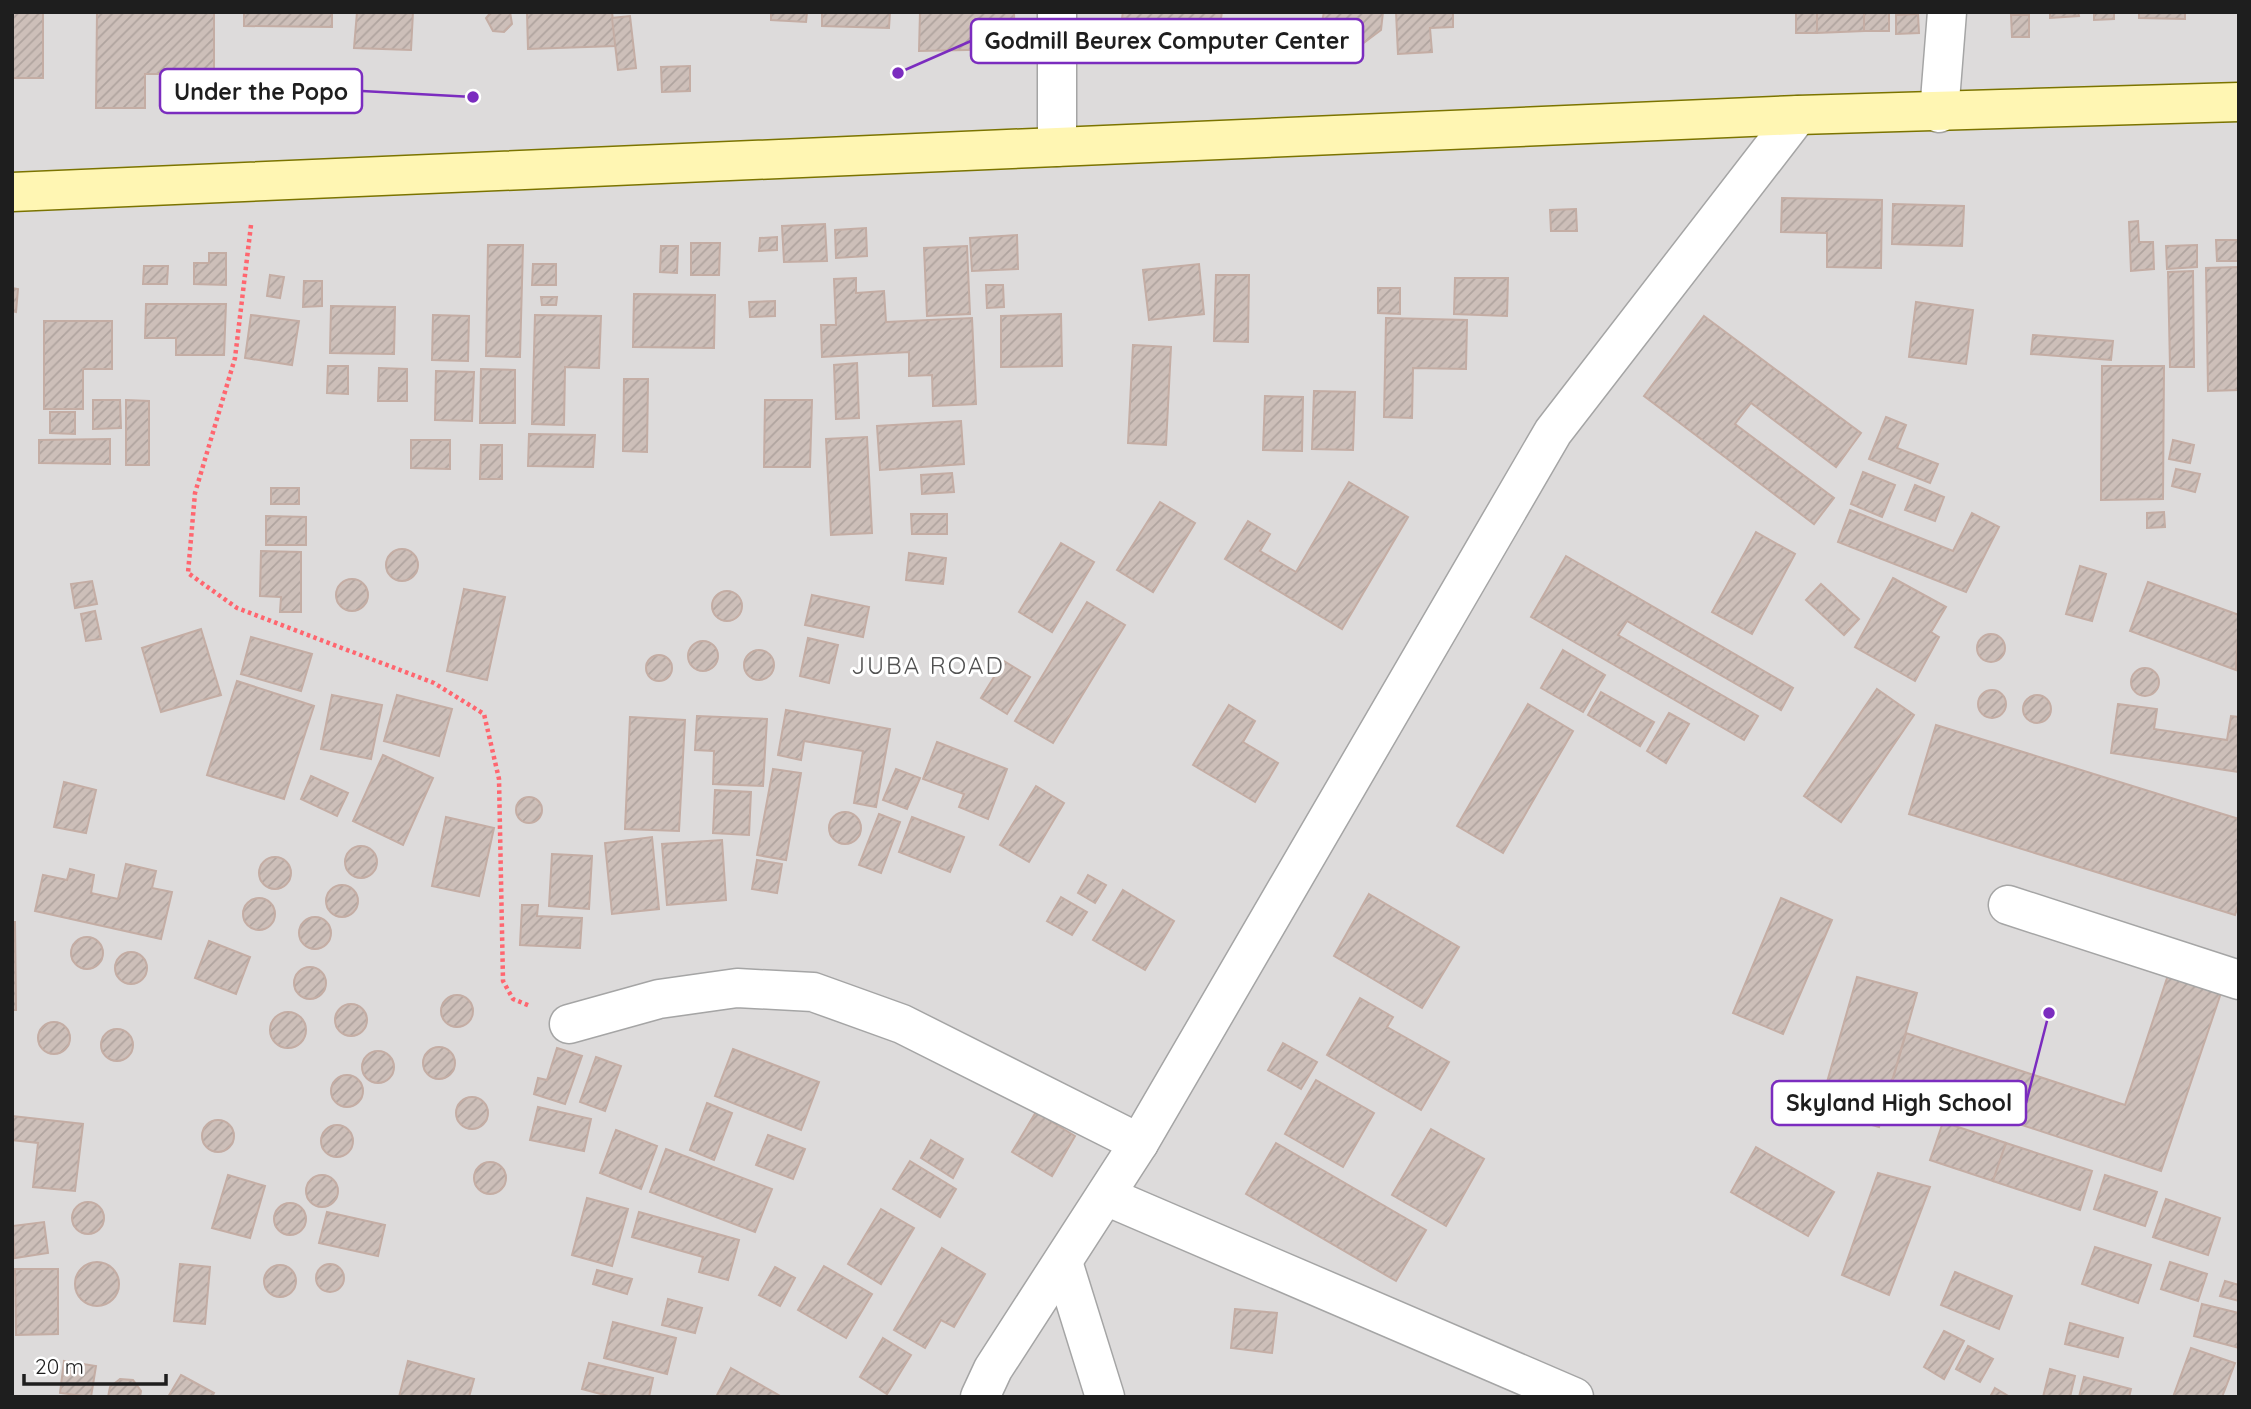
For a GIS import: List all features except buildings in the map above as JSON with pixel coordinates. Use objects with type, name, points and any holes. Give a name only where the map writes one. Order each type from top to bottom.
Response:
[{"type":"street","points":[[1057,12],[1057,147]]},
{"type":"street","points":[[1939,113],[1947,12]]},
{"type":"street","points":[[12,191],[256,183],[1798,115],[1939,113],[2239,102]]},
{"type":"street","points":[[980,1397],[993,1369],[1139,1143],[1553,432],[1798,115]]},
{"type":"street","points":[[2008,905],[2239,980]]},
{"type":"street","points":[[569,1024],[659,999],[737,988],[814,992],[902,1024],[1139,1143]]},
{"type":"street","points":[[1106,1196],[1574,1397]]},
{"type":"street","points":[[1063,1262],[1105,1397]]},
{"type":"path","points":[[256,183],[235,358],[195,493],[188,573],[237,608],[435,683],[484,714],[499,779],[502,981],[513,999],[569,1024]]},
{"type":"shaded area","points":[[12,12],[2239,12],[2239,1397],[12,1397]]},
{"type":"place","name":"Godmill Beurex Computer Center","points":[[898,73]]},
{"type":"place","name":"Under the Popo","points":[[473,97]]},
{"type":"place","name":"Skyland High School","points":[[2049,1013]]},
{"type":"district","name":"JUBA ROAD","points":[[928,666]]}]
